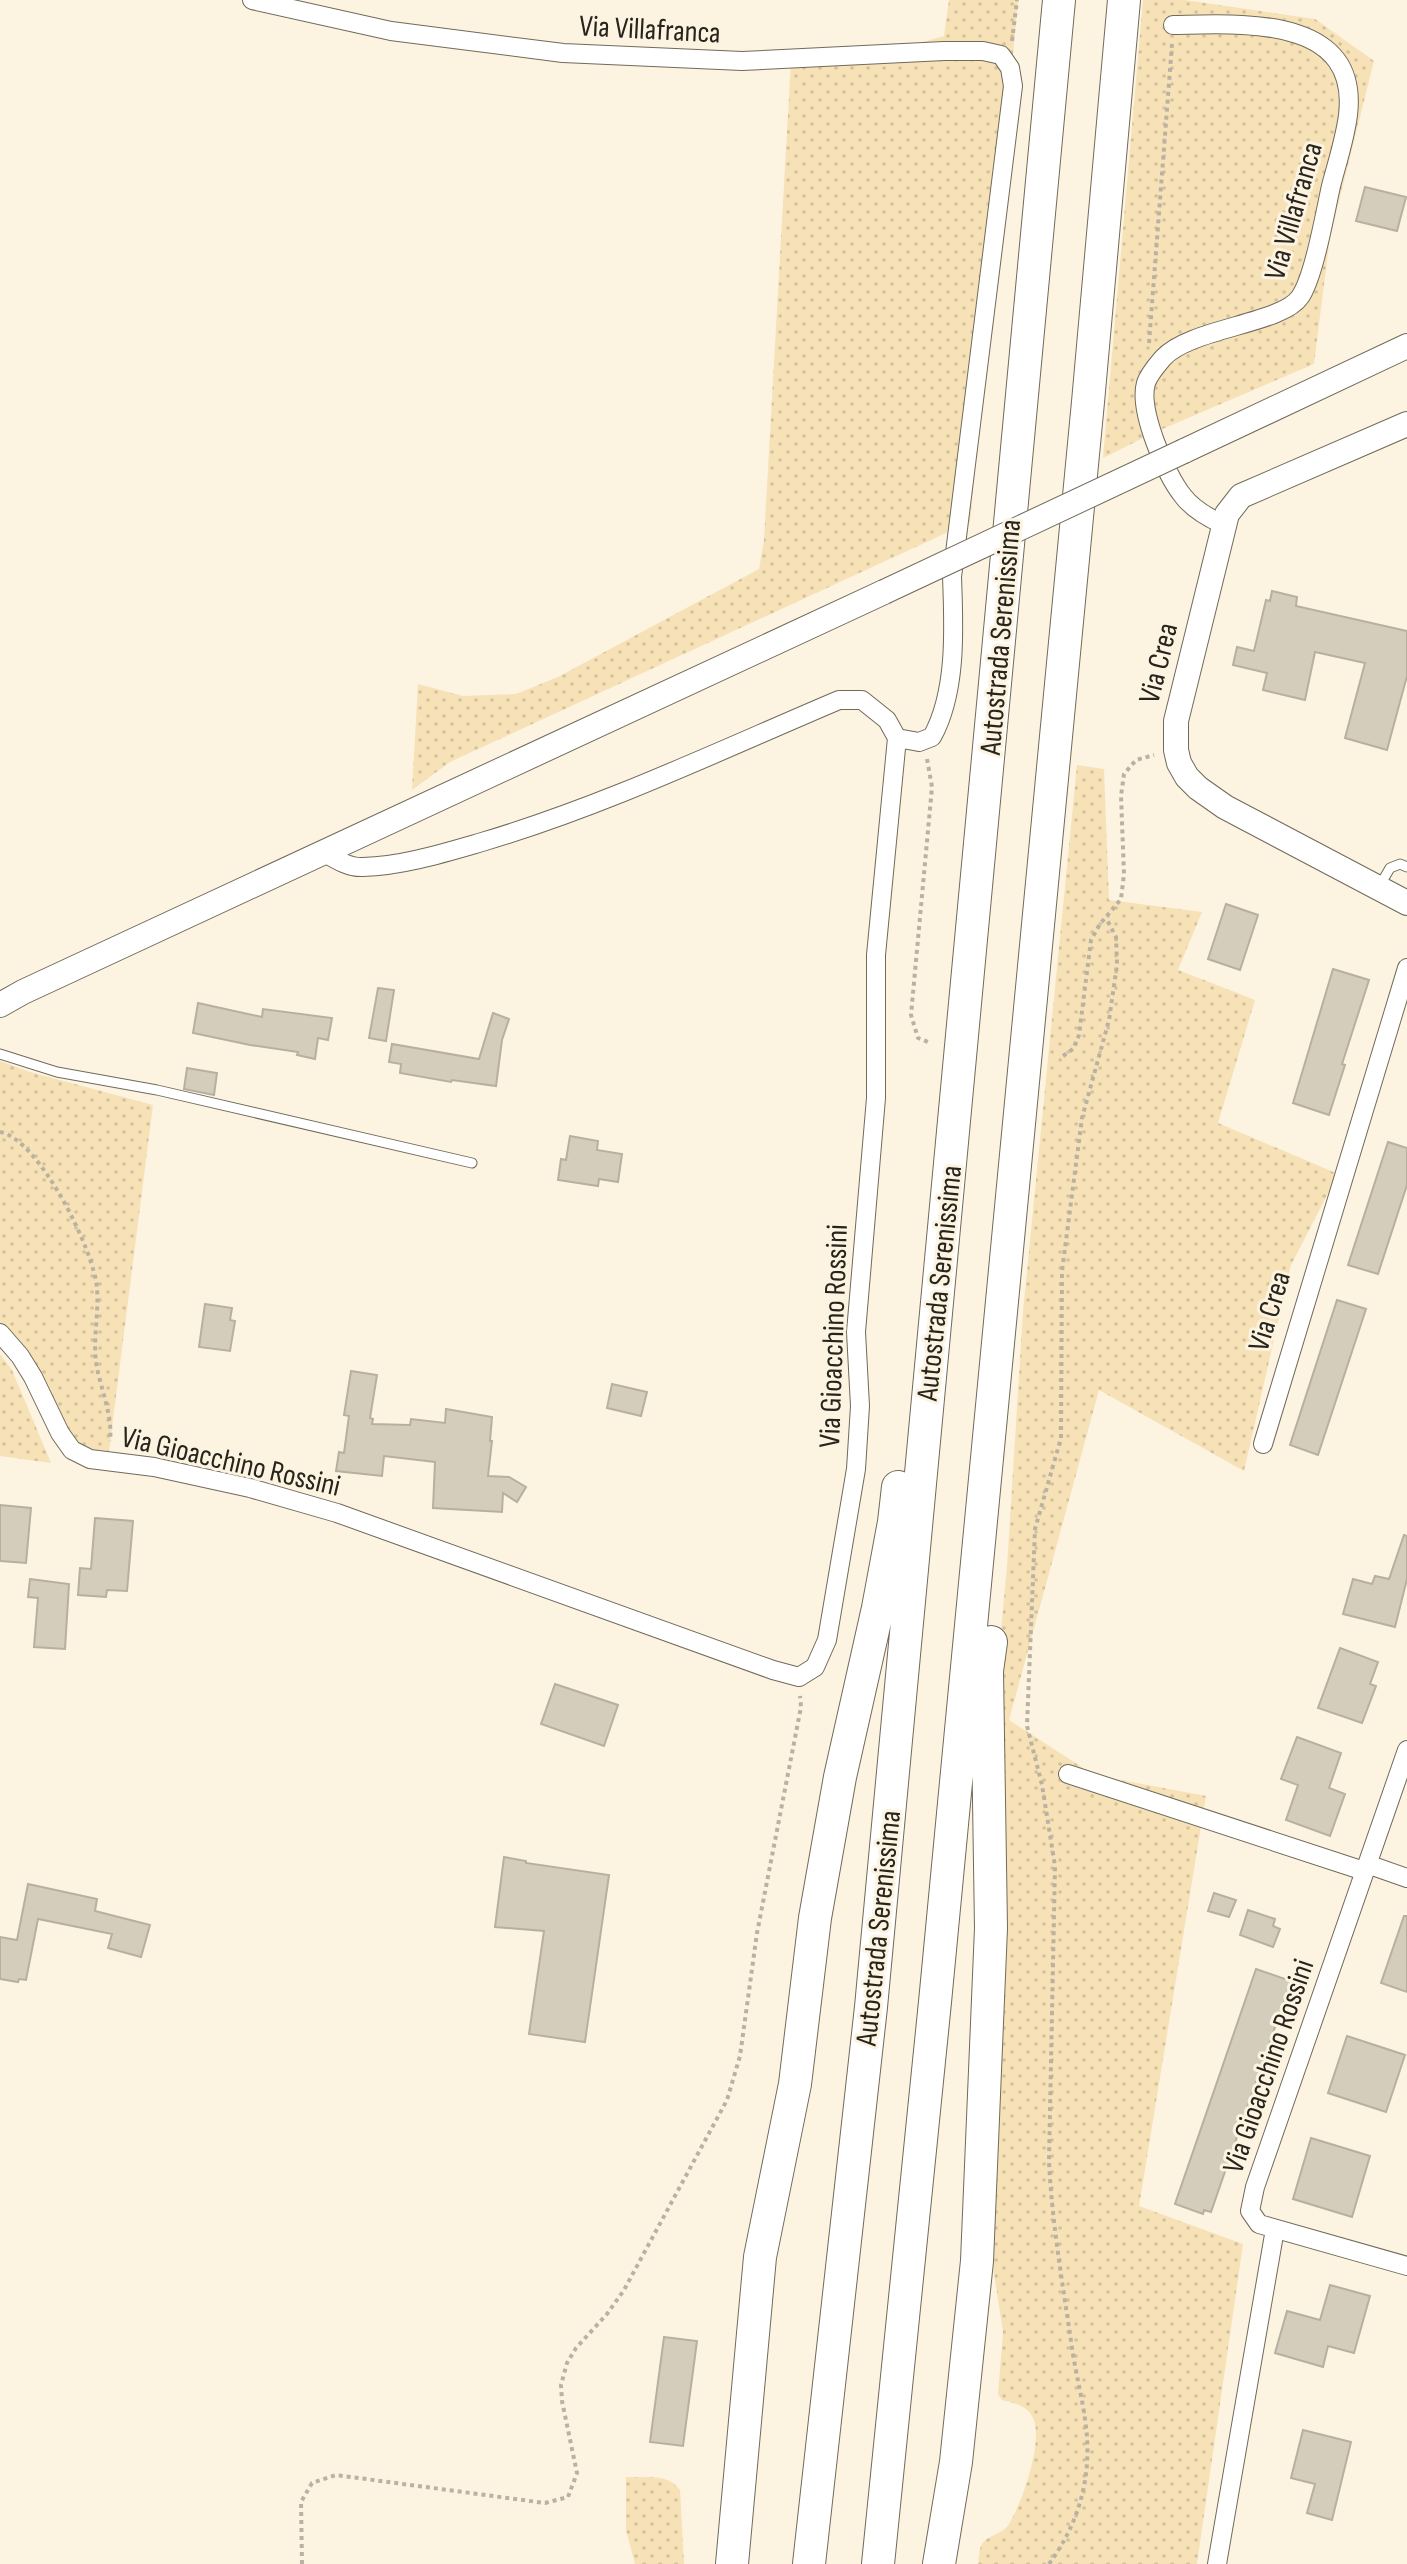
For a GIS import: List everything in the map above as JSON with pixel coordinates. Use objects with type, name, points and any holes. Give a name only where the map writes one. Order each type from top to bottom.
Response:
[{"type":"highway","name":"Autostrada Serenissima","points":[[809,2564],[871,2007],[1059,0]]},
{"type":"highway","name":"Autostrada Serenissima","points":[[878,2564],[935,2002],[1124,0]]},
{"type":"highway","points":[[732,2564],[760,2257],[795,2084],[815,1918],[840,1777],[894,1522],[952,967],[986,600],[1020,416]]},
{"type":"highway","points":[[939,2564],[956,2462],[977,2261],[986,2077],[991,1928],[987,1671],[995,1606],[986,1460]]},
{"type":"main road","points":[[0,1005],[1407,346]]},
{"type":"main road","name":"Via Crea","points":[[1407,424],[1241,496],[1222,524],[1220,545],[1176,721],[1176,750],[1187,777],[1225,807],[1407,903]]},
{"type":"street","name":"Via Villafranca","points":[[252,0],[391,31],[563,53],[742,61],[944,51],[983,51],[1001,55]]},
{"type":"street","name":"Via Villafranca","points":[[1154,368],[1166,354],[1186,344],[1286,309],[1299,298],[1312,266],[1348,115],[1344,75],[1328,49],[1315,41],[1273,27],[1247,24],[1173,25]]},
{"type":"street","points":[[323,852],[340,862],[360,868],[403,862],[502,836],[575,811],[839,700],[862,700],[887,720],[897,738],[919,742],[932,737],[941,722],[955,645],[952,577],[1013,86],[1010,68],[1001,55]]},
{"type":"street","points":[[1154,368],[1146,383],[1145,396],[1152,438],[1183,497],[1222,524]]},
{"type":"street","name":"Via Gioacchino Rossini","points":[[0,1333],[33,1377],[60,1433],[72,1450],[90,1459],[168,1470],[250,1488],[337,1513],[799,1677],[815,1667],[827,1640],[856,1469],[860,1406],[856,1332],[876,1098],[876,955],[897,738]]},
{"type":"street","name":"Via Crea","points":[[1263,1444],[1407,968]]},
{"type":"street","name":"Via Gioacchino Rossini","points":[[0,1344],[20,1356]]},
{"type":"street","name":"Via Gioacchino Rossini","points":[[1275,2229],[1259,2224],[1250,2211],[1255,2187],[1407,1750]]},
{"type":"street","points":[[1068,1774],[1366,1868],[1407,1878]]},
{"type":"street","points":[[1217,2564],[1275,2229],[1407,2266]]},
{"type":"lane","points":[[1379,887],[1390,868],[1400,864],[1407,867]]},
{"type":"lane","points":[[0,1054],[57,1072],[157,1090],[472,1163]]},
{"type":"path","points":[[1001,55],[1012,47],[1017,0]]},
{"type":"path","points":[[1154,368],[1149,347],[1173,25]]},
{"type":"path","points":[[924,741],[932,787],[911,1015],[918,1038],[928,1042]]},
{"type":"path","points":[[1063,1056],[1073,1049],[1079,1035],[1091,940],[1121,899],[1124,874],[1121,796],[1124,774],[1136,760],[1176,750]]},
{"type":"path","points":[[1049,2564],[1076,2520],[1084,2492],[1087,2438],[1050,2195],[1055,1866],[1042,1785],[1027,1726],[1035,1529],[1061,1438],[1062,1271],[1082,1118],[1109,1020],[1117,965],[1116,937],[1106,918]]},
{"type":"path","points":[[0,1132],[23,1144],[69,1208],[91,1259],[97,1289],[96,1363],[111,1437],[104,1460]]},
{"type":"path","points":[[302,2564],[301,2502],[312,2483],[336,2475],[545,2503],[568,2497],[577,2473],[562,2401],[561,2385],[567,2363],[624,2290],[732,2086],[740,2056],[759,1920],[801,1707],[799,1677]]},
{"type":"shaded area","points":[[949,0],[1018,0],[970,522],[450,762],[412,790],[418,684],[463,696],[516,694],[558,677],[759,569],[764,540],[791,61],[857,61],[944,36]]},
{"type":"shaded area","points":[[1143,0],[1185,0],[1315,19],[1374,61],[1330,237],[1314,364],[1153,433],[1103,458]]},
{"type":"shaded area","points":[[1077,765],[1104,769],[1109,900],[1202,912],[1178,970],[1255,1000],[1218,1123],[1338,1174],[1291,1265],[1244,1471],[1099,1390],[1009,1720],[1094,1775],[1206,1796],[1139,2206],[1243,2244],[1197,2564],[978,2564],[983,2542],[1006,2528],[1014,2514],[1030,2472],[1036,2441],[1031,2414],[1020,2406],[1002,2400],[998,2394],[1003,2332],[992,2260],[999,1652],[1023,1312]]},
{"type":"shaded area","points":[[0,1061],[153,1105],[109,1451],[86,1447],[75,1439],[60,1419],[31,1355],[0,1324]]},
{"type":"shaded area","points":[[0,1354],[12,1370],[51,1463],[0,1456]]},
{"type":"shaded area","points":[[626,2477],[663,2479],[680,2490],[684,2564],[635,2564],[626,2530]]},
{"type":"building","points":[[1365,187],[1406,197],[1397,231],[1356,221]]},
{"type":"building","points":[[1272,591],[1297,597],[1296,606],[1407,631],[1407,676],[1387,750],[1345,738],[1365,663],[1315,652],[1305,700],[1263,690],[1267,673],[1233,665],[1237,647],[1254,651],[1266,600],[1270,601]]},
{"type":"building","points":[[1226,904],[1258,915],[1240,970],[1208,959]]},
{"type":"building","points":[[1333,969],[1369,980],[1329,1115],[1293,1103]]},
{"type":"building","points":[[378,988],[394,990],[386,1041],[369,1038]]},
{"type":"building","points":[[198,1003],[262,1017],[263,1009],[332,1018],[328,1040],[318,1038],[315,1059],[297,1055],[298,1052],[193,1033]]},
{"type":"building","points":[[493,1013],[509,1019],[502,1040],[496,1086],[400,1073],[401,1064],[389,1062],[392,1044],[479,1059]]},
{"type":"building","points":[[187,1068],[217,1073],[214,1095],[184,1089]]},
{"type":"building","points":[[570,1136],[598,1141],[597,1150],[622,1154],[618,1182],[599,1179],[598,1186],[558,1180],[561,1159],[566,1160]]},
{"type":"building","points":[[1388,1142],[1407,1148],[1407,1185],[1378,1274],[1348,1265]]},
{"type":"building","points":[[1337,1300],[1366,1309],[1318,1455],[1290,1445]]},
{"type":"building","points":[[205,1304],[232,1308],[230,1320],[235,1321],[230,1351],[199,1347]]},
{"type":"building","points":[[351,1371],[377,1375],[370,1418],[373,1419],[372,1424],[410,1425],[411,1419],[445,1423],[446,1409],[492,1417],[488,1476],[509,1477],[526,1487],[517,1502],[503,1493],[502,1512],[433,1508],[435,1462],[384,1456],[382,1476],[336,1471],[339,1452],[344,1453],[349,1416],[344,1415]]},
{"type":"building","points":[[612,1384],[647,1392],[641,1416],[607,1408]]},
{"type":"building","points":[[0,1505],[31,1508],[26,1563],[0,1561]]},
{"type":"building","points":[[95,1518],[133,1521],[127,1591],[107,1590],[106,1597],[78,1595],[80,1568],[91,1569]]},
{"type":"building","points":[[1404,1535],[1407,1536],[1407,1579],[1395,1627],[1343,1614],[1353,1579],[1372,1584],[1375,1576],[1389,1579]]},
{"type":"building","points":[[30,1579],[69,1584],[65,1649],[34,1647],[38,1598],[28,1597]]},
{"type":"building","points":[[1340,1648],[1378,1662],[1370,1684],[1376,1686],[1362,1723],[1318,1708]]},
{"type":"building","points":[[555,1684],[618,1705],[604,1746],[541,1724]]},
{"type":"building","points":[[1297,1737],[1341,1753],[1329,1788],[1345,1794],[1330,1836],[1286,1820],[1298,1785],[1281,1779]]},
{"type":"building","points":[[504,1857],[609,1875],[585,2042],[529,2034],[544,1931],[495,1927]]},
{"type":"building","points":[[28,1884],[97,1899],[95,1911],[150,1925],[141,1957],[108,1948],[112,1934],[38,1919],[26,1980],[0,1979],[0,1937],[17,1940]]},
{"type":"building","points":[[1214,1893],[1236,1900],[1229,1917],[1208,1911]]},
{"type":"building","points":[[1248,1910],[1275,1919],[1273,1926],[1280,1929],[1273,1947],[1240,1935]]},
{"type":"building","points":[[1404,1916],[1407,1916],[1407,1992],[1381,1983]]},
{"type":"building","points":[[1256,1969],[1291,1981],[1211,2212],[1204,2210],[1203,2214],[1175,2204]]},
{"type":"building","points":[[1347,2036],[1405,2055],[1386,2112],[1328,2093]]},
{"type":"building","points":[[1311,2138],[1370,2156],[1352,2217],[1293,2199]]},
{"type":"building","points":[[1330,2285],[1370,2296],[1354,2353],[1328,2346],[1323,2367],[1275,2353],[1287,2311],[1320,2320]]},
{"type":"building","points":[[664,2337],[697,2341],[683,2446],[650,2442]]},
{"type":"building","points":[[1303,2430],[1351,2442],[1332,2520],[1307,2513],[1315,2484],[1291,2478]]}]
